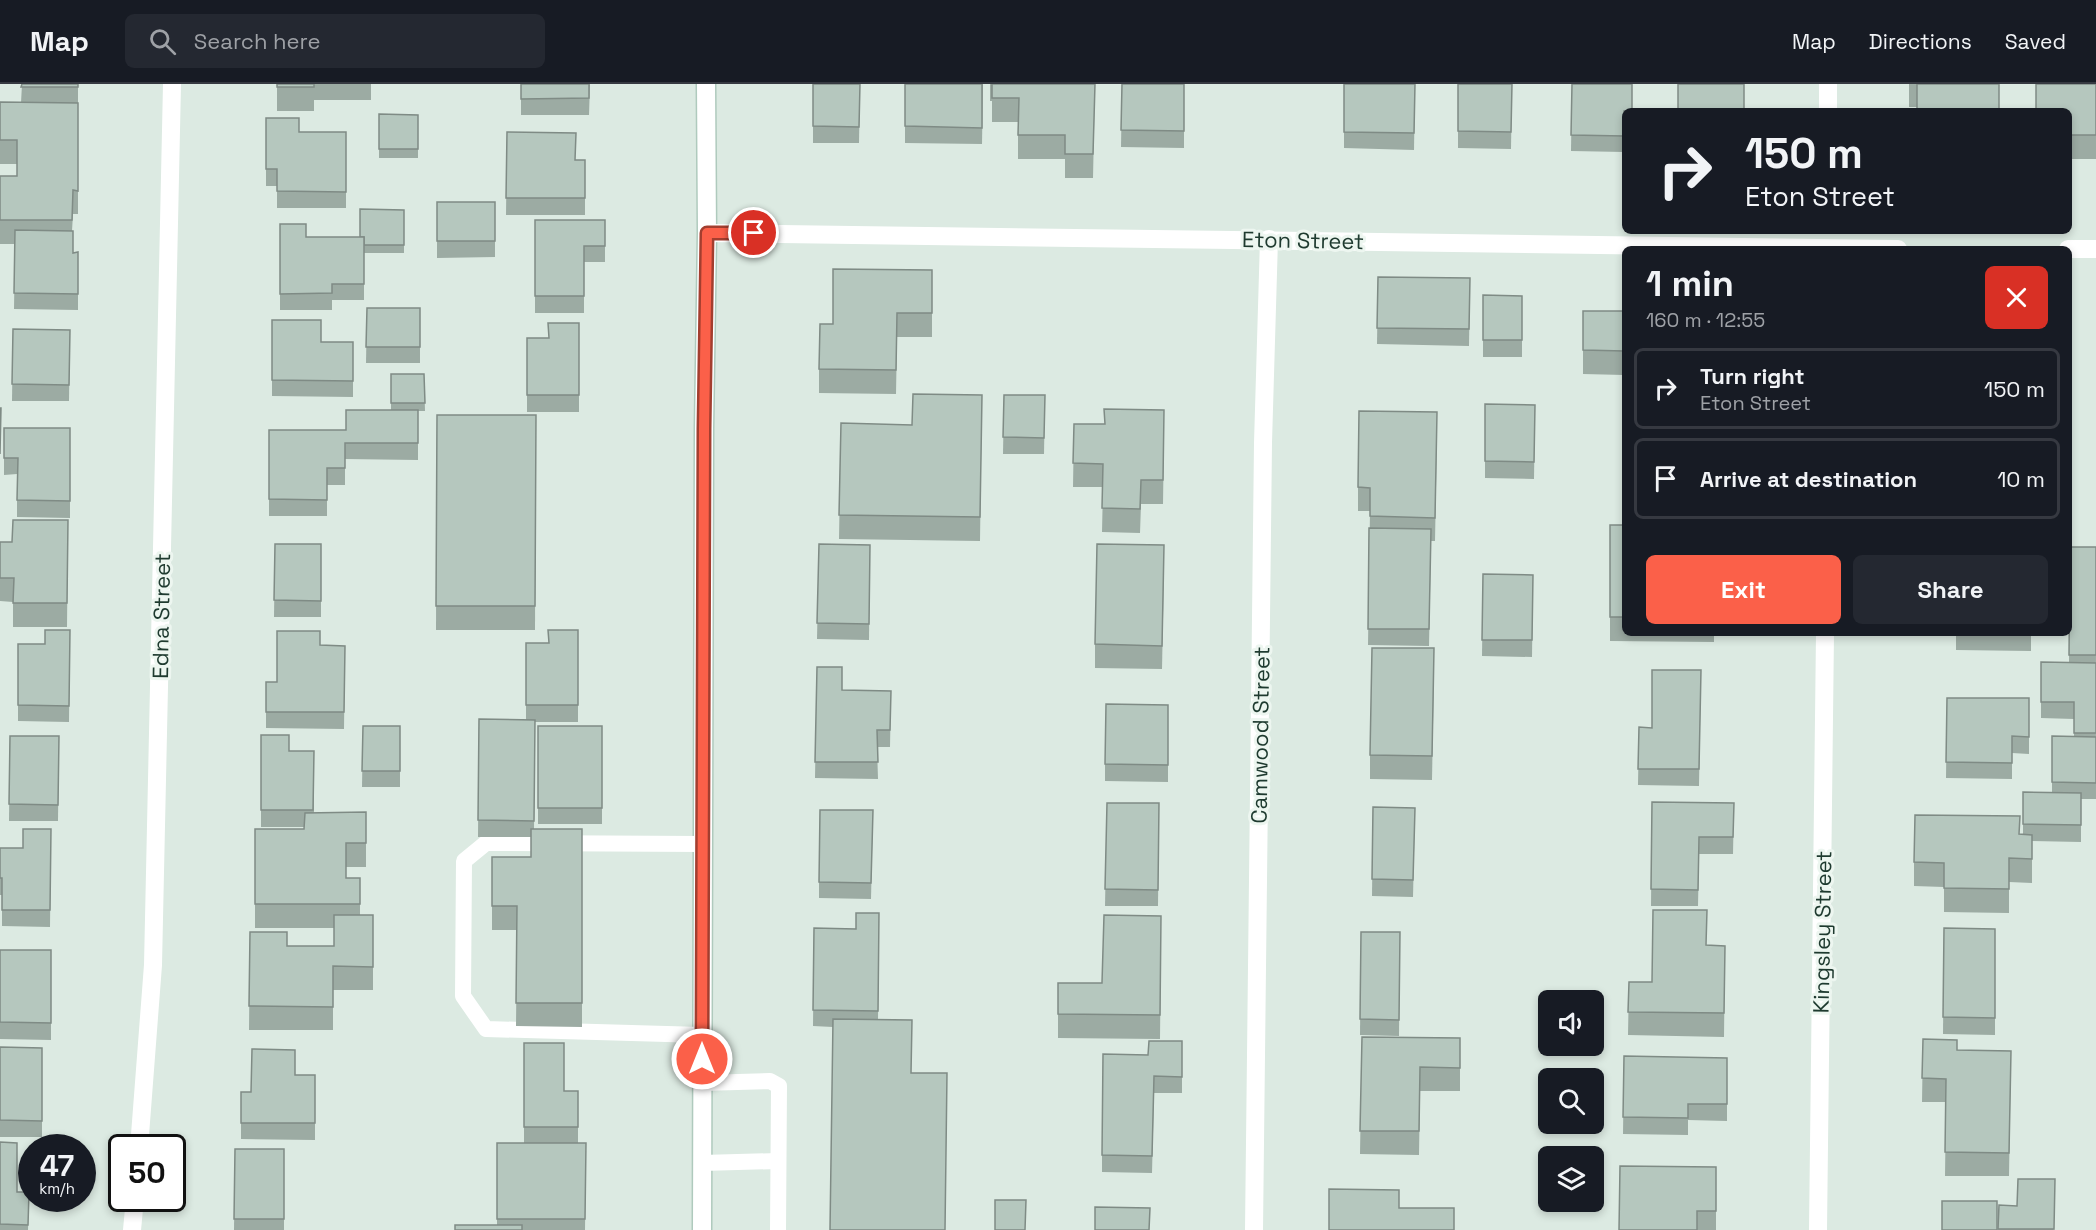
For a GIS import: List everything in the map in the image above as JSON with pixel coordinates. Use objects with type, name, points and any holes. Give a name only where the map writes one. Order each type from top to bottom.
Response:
[{"type":"street","name":"Edna Street","points":[[140,1134],[153,965],[172,84]]},
{"type":"street","points":[[702,1230],[706,84]]},
{"type":"street","points":[[1828,84],[1828,108]]},
{"type":"street","name":"Eton Street","points":[[707,233],[1659,246]]},
{"type":"street","name":"Camwood Street","points":[[1254,1230],[1263,444],[1269,239]]},
{"type":"street","points":[[2072,249],[2096,249]]},
{"type":"street","name":"Kingsley Street","points":[[1818,1230],[1825,636]]},
{"type":"street","points":[[132,1230],[134,1212]]},
{"type":"lane","points":[[702,1035],[486,1029],[463,996],[463,985],[464,861],[486,843],[703,844]]},
{"type":"lane","points":[[702,1083],[770,1081],[779,1086],[778,1230]]},
{"type":"lane","points":[[702,1163],[778,1161]]},
{"type":"building","points":[[22,84],[78,84],[78,87],[21,87]]},
{"type":"building","points":[[277,84],[314,84],[314,87],[277,87]]},
{"type":"building","points":[[521,84],[589,84],[589,98],[521,99]]},
{"type":"building","points":[[813,84],[860,84],[859,127],[813,126]]},
{"type":"building","points":[[905,84],[982,84],[982,128],[905,126]]},
{"type":"building","points":[[992,84],[1095,84],[1093,154],[1065,154],[1065,135],[1018,135],[1019,98],[992,98]]},
{"type":"building","points":[[1122,84],[1184,84],[1184,131],[1121,130]]},
{"type":"building","points":[[1344,84],[1415,84],[1414,133],[1344,132]]},
{"type":"building","points":[[1458,84],[1512,84],[1511,132],[1458,131]]},
{"type":"building","points":[[1572,84],[1632,84],[1632,108],[1622,108],[1622,136],[1571,135]]},
{"type":"building","points":[[1678,84],[1744,84],[1744,108],[1678,108]]},
{"type":"building","points":[[1917,84],[1999,84],[1999,108],[1917,108]]},
{"type":"building","points":[[2036,84],[2096,84],[2096,135],[2072,135],[2072,108],[2036,108]]},
{"type":"building","points":[[0,102],[78,103],[78,191],[73,190],[72,220],[0,220],[0,176],[17,176],[17,140],[0,140]]},
{"type":"building","points":[[379,114],[418,115],[418,149],[379,149]]},
{"type":"building","points":[[266,118],[299,118],[299,132],[346,132],[346,192],[277,191],[277,169],[266,169]]},
{"type":"building","points":[[507,132],[576,133],[575,160],[585,160],[585,198],[506,198]]},
{"type":"building","points":[[437,202],[495,202],[495,241],[437,241]]},
{"type":"building","points":[[360,209],[404,210],[404,245],[364,245],[364,237],[360,237]]},
{"type":"building","points":[[535,220],[605,220],[605,246],[584,246],[584,296],[535,296]]},
{"type":"building","points":[[280,224],[306,224],[306,237],[364,237],[364,284],[332,284],[332,293],[280,294]]},
{"type":"building","points":[[15,230],[73,231],[73,253],[78,252],[78,294],[14,293]]},
{"type":"building","points":[[833,269],[932,270],[932,313],[897,313],[896,370],[819,369],[820,324],[833,324]]},
{"type":"building","points":[[1378,277],[1470,278],[1469,329],[1377,328]]},
{"type":"building","points":[[1483,295],[1522,296],[1522,340],[1483,340]]},
{"type":"building","points":[[367,308],[420,308],[420,347],[366,347]]},
{"type":"building","points":[[1583,311],[1622,311],[1622,351],[1583,350]]},
{"type":"building","points":[[272,320],[321,320],[321,342],[353,342],[353,381],[272,380]]},
{"type":"building","points":[[548,323],[579,323],[579,395],[527,395],[527,338],[549,338]]},
{"type":"building","points":[[13,329],[70,330],[69,385],[12,384]]},
{"type":"building","points":[[391,374],[424,374],[425,403],[391,403]]},
{"type":"building","points":[[913,394],[982,395],[980,517],[839,515],[841,423],[912,425]]},
{"type":"building","points":[[1004,395],[1045,395],[1044,438],[1003,437]]},
{"type":"building","points":[[1485,404],[1535,405],[1534,462],[1485,461]]},
{"type":"building","points":[[0,408],[1,408],[0,454]]},
{"type":"building","points":[[1104,409],[1164,410],[1163,480],[1141,480],[1140,509],[1102,508],[1103,464],[1073,463],[1074,424],[1105,424]]},
{"type":"building","points":[[346,410],[418,410],[418,443],[345,443],[345,468],[327,468],[327,500],[269,499],[269,430],[346,430]]},
{"type":"building","points":[[1359,411],[1437,412],[1435,518],[1370,516],[1370,488],[1358,487]]},
{"type":"building","points":[[437,415],[536,415],[535,606],[436,606]]},
{"type":"building","points":[[4,428],[70,428],[70,501],[17,500],[18,458],[4,458]]},
{"type":"building","points":[[13,520],[68,520],[67,603],[13,603],[14,578],[0,578],[0,542],[12,542]]},
{"type":"building","points":[[1610,525],[1622,525],[1622,617],[1610,617]]},
{"type":"building","points":[[1369,528],[1431,529],[1429,629],[1368,629]]},
{"type":"building","points":[[275,544],[321,544],[321,601],[274,600]]},
{"type":"building","points":[[819,544],[870,545],[869,624],[817,623]]},
{"type":"building","points":[[1097,544],[1164,545],[1162,646],[1095,644]]},
{"type":"building","points":[[2072,547],[2096,547],[2096,655],[2069,655],[2069,636],[2072,636]]},
{"type":"building","points":[[1483,574],[1533,575],[1532,640],[1482,640]]},
{"type":"building","points":[[45,630],[70,630],[69,706],[18,705],[18,644],[45,644]]},
{"type":"building","points":[[548,630],[578,630],[578,705],[526,705],[526,643],[549,643]]},
{"type":"building","points":[[277,631],[320,631],[320,645],[345,646],[344,712],[266,712],[266,682],[277,682]]},
{"type":"building","points":[[1372,648],[1434,648],[1432,756],[1370,755]]},
{"type":"building","points":[[2041,662],[2096,663],[2096,733],[2074,733],[2074,702],[2041,702]]},
{"type":"building","points":[[817,667],[842,667],[842,690],[891,691],[890,730],[877,730],[878,762],[815,762]]},
{"type":"building","points":[[1652,670],[1701,670],[1699,769],[1638,769],[1639,727],[1652,728]]},
{"type":"building","points":[[1947,698],[2029,698],[2029,737],[2012,736],[2012,763],[1946,762]]},
{"type":"building","points":[[1106,704],[1168,705],[1168,765],[1105,764]]},
{"type":"building","points":[[479,719],[535,720],[534,821],[478,820]]},
{"type":"building","points":[[363,726],[400,726],[400,771],[362,771]]},
{"type":"building","points":[[538,726],[602,726],[602,808],[538,808]]},
{"type":"building","points":[[261,735],[289,735],[289,751],[314,751],[313,810],[261,810]]},
{"type":"building","points":[[10,736],[59,736],[58,805],[9,804]]},
{"type":"building","points":[[2052,736],[2096,737],[2096,783],[2052,782]]},
{"type":"building","points":[[2023,792],[2081,793],[2081,825],[2023,824]]},
{"type":"building","points":[[1652,802],[1734,803],[1733,837],[1699,837],[1698,890],[1651,889]]},
{"type":"building","points":[[1107,803],[1159,803],[1158,890],[1105,889]]},
{"type":"building","points":[[1373,807],[1415,808],[1413,880],[1372,879]]},
{"type":"building","points":[[820,810],[873,810],[871,883],[819,882]]},
{"type":"building","points":[[366,812],[366,843],[346,843],[346,878],[360,878],[360,904],[255,904],[255,829],[304,829],[305,813]]},
{"type":"building","points":[[1915,815],[2020,816],[2019,834],[2032,835],[2032,859],[2009,858],[2009,889],[1944,888],[1944,863],[1914,862]]},
{"type":"building","points":[[23,829],[51,829],[50,910],[2,910],[0,848],[23,848]]},
{"type":"building","points":[[531,829],[582,829],[582,1003],[516,1003],[517,906],[492,906],[492,857],[531,857]]},
{"type":"building","points":[[1653,910],[1707,910],[1706,945],[1725,946],[1724,1013],[1628,1012],[1629,982],[1652,982]]},
{"type":"building","points":[[856,913],[879,913],[878,1011],[813,1010],[814,928],[856,929]]},
{"type":"building","points":[[334,915],[373,915],[373,967],[333,966],[333,1007],[249,1006],[250,932],[287,932],[287,946],[334,946]]},
{"type":"building","points":[[1104,915],[1161,916],[1160,1015],[1058,1014],[1058,983],[1102,983]]},
{"type":"building","points":[[1944,928],[1995,929],[1995,1018],[1943,1017]]},
{"type":"building","points":[[1361,932],[1400,932],[1399,1020],[1360,1019]]},
{"type":"building","points":[[0,950],[51,950],[51,1023],[0,1022]]},
{"type":"building","points":[[833,1019],[912,1020],[911,1073],[947,1073],[945,1230],[830,1230]]},
{"type":"building","points":[[1362,1037],[1460,1038],[1460,1068],[1420,1067],[1419,1131],[1360,1131]]},
{"type":"building","points":[[1923,1039],[1957,1040],[1957,1050],[2011,1051],[2009,1153],[1945,1152],[1946,1079],[1922,1078]]},
{"type":"building","points":[[1149,1041],[1182,1041],[1182,1077],[1154,1076],[1152,1156],[1102,1155],[1103,1054],[1148,1055]]},
{"type":"building","points":[[524,1043],[564,1043],[564,1091],[578,1091],[578,1127],[524,1127]]},
{"type":"building","points":[[0,1047],[42,1048],[42,1121],[0,1120]]},
{"type":"building","points":[[252,1049],[295,1050],[295,1075],[315,1075],[315,1123],[241,1123],[241,1092],[251,1092]]},
{"type":"building","points":[[1624,1056],[1727,1058],[1727,1104],[1688,1104],[1688,1118],[1623,1117]]},
{"type":"building","points":[[0,1142],[17,1143],[18,1212],[28,1212],[28,1225],[0,1224]]},
{"type":"building","points":[[497,1143],[586,1143],[585,1219],[497,1219]]},
{"type":"building","points":[[235,1149],[284,1149],[284,1219],[234,1219]]},
{"type":"building","points":[[1620,1166],[1716,1167],[1716,1211],[1697,1211],[1697,1230],[1619,1230]]},
{"type":"building","points":[[2018,1179],[2055,1179],[2054,1229],[1998,1229],[1999,1205],[2017,1206]]},
{"type":"building","points":[[1329,1189],[1399,1190],[1399,1208],[1454,1208],[1454,1230],[1329,1230]]},
{"type":"building","points":[[995,1200],[1026,1200],[1025,1230],[995,1230]]},
{"type":"building","points":[[1942,1201],[1997,1201],[1997,1230],[1942,1230]]},
{"type":"building","points":[[1095,1207],[1150,1208],[1149,1230],[1095,1230]]},
{"type":"building","points":[[455,1225],[522,1225],[522,1230],[455,1230]]},
{"type":"route","points":[[702,1059],[704,429],[707,233],[754,233]]}]
